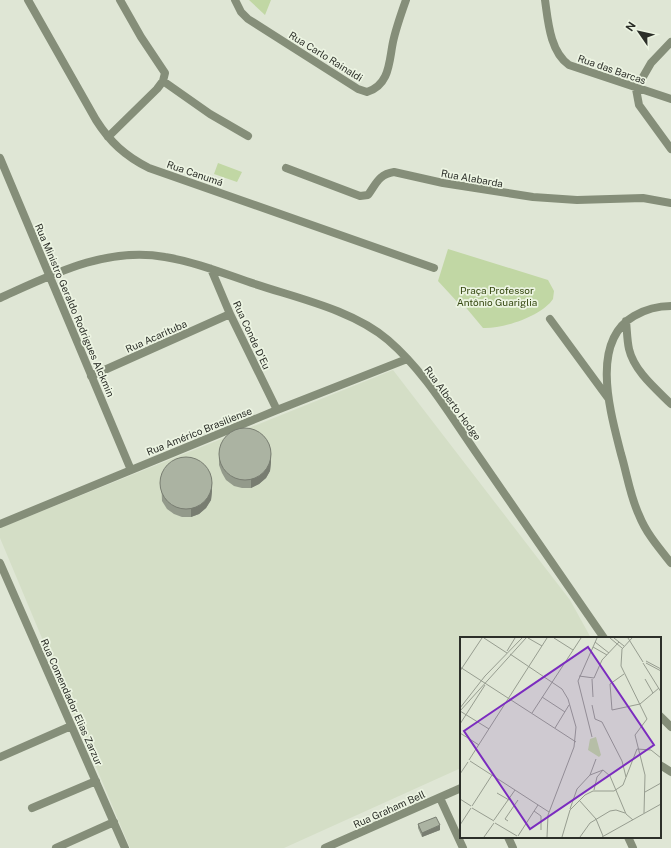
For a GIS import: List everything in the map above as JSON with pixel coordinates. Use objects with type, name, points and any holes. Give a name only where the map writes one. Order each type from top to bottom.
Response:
[{"type":"street","name":"Rua Canumá","points":[[28,0],[96,120],[108,137],[127,156],[149,168],[434,268]]},
{"type":"street","points":[[108,137],[157,89],[165,76],[164,69],[141,37],[120,0]]},
{"type":"street","name":"Rua Carlo Rainaldi","points":[[235,0],[241,12],[248,19],[358,89],[367,92],[379,86],[388,71],[393,43],[406,0]]},
{"type":"street","name":"Rua das Barcas","points":[[545,0],[549,25],[557,53],[563,61],[569,65],[636,89],[671,99]]},
{"type":"street","points":[[671,42],[651,63],[636,89],[639,105],[671,149]]},
{"type":"street","points":[[163,81],[210,114],[248,136]]},
{"type":"street","name":"Rua Ministro Geraldo Rodrigues Alckmin","points":[[0,158],[131,470]]},
{"type":"street","name":"Rua Alabarda","points":[[286,168],[360,196],[368,194],[376,181],[385,174],[394,172],[443,183],[533,198],[577,200],[643,198],[671,203]]},
{"type":"street","name":"Rua Alberto Hodge","points":[[0,298],[50,276],[89,262],[116,256],[164,256],[211,269],[340,312],[370,328],[387,339],[428,383],[603,637]]},
{"type":"street","name":"Rua Conde D'Eu","points":[[211,269],[230,314],[277,410]]},
{"type":"street","points":[[671,306],[647,309],[626,321],[612,339],[608,356],[608,398],[631,493],[646,529],[671,563]]},
{"type":"street","name":"Rua Acarituba","points":[[91,376],[230,314]]},
{"type":"street","points":[[550,319],[608,398]]},
{"type":"street","points":[[626,321],[629,349],[633,359],[639,370],[671,404]]},
{"type":"street","name":"Rua Américo Brasiliense","points":[[0,524],[277,410],[407,359]]},
{"type":"street","name":"Rua Comendador Elias Zarzur","points":[[0,564],[125,848]]},
{"type":"street","points":[[661,717],[671,727]]},
{"type":"street","points":[[0,757],[71,726]]},
{"type":"street","points":[[661,765],[671,772]]},
{"type":"street","points":[[32,808],[96,781]]},
{"type":"street","name":"Rua Graham Bell","points":[[325,848],[460,788]]},
{"type":"street","points":[[440,798],[463,848]]},
{"type":"street","points":[[56,848],[114,822]]},
{"type":"street","points":[[508,838],[513,848]]},
{"type":"street","points":[[628,838],[633,848]]},
{"type":"shaded area","points":[[393,370],[570,600],[590,637],[460,637],[460,768],[284,848],[130,848],[0,538],[0,528]]},
{"type":"green space","points":[[249,0],[271,0],[265,15]]},
{"type":"green space","points":[[218,163],[242,172],[237,182],[214,174]]},
{"type":"green space","name":"Praça Professor Antônio Guariglia","points":[[448,249],[548,280],[554,291],[553,299],[548,305],[531,316],[511,324],[483,328],[463,304],[461,306],[438,281]]},
{"type":"building","points":[[245,428],[255,430],[263,436],[269,444],[271,454],[269,464],[263,472],[255,478],[245,480],[235,478],[227,472],[221,464],[219,454],[221,444],[227,436],[235,430]]},
{"type":"building","points":[[186,457],[196,459],[204,465],[210,473],[212,483],[210,493],[204,501],[196,507],[186,509],[176,507],[168,501],[162,493],[160,483],[162,473],[168,465],[176,459]]},
{"type":"building","points":[[436,817],[440,825],[422,833],[418,824]]}]
